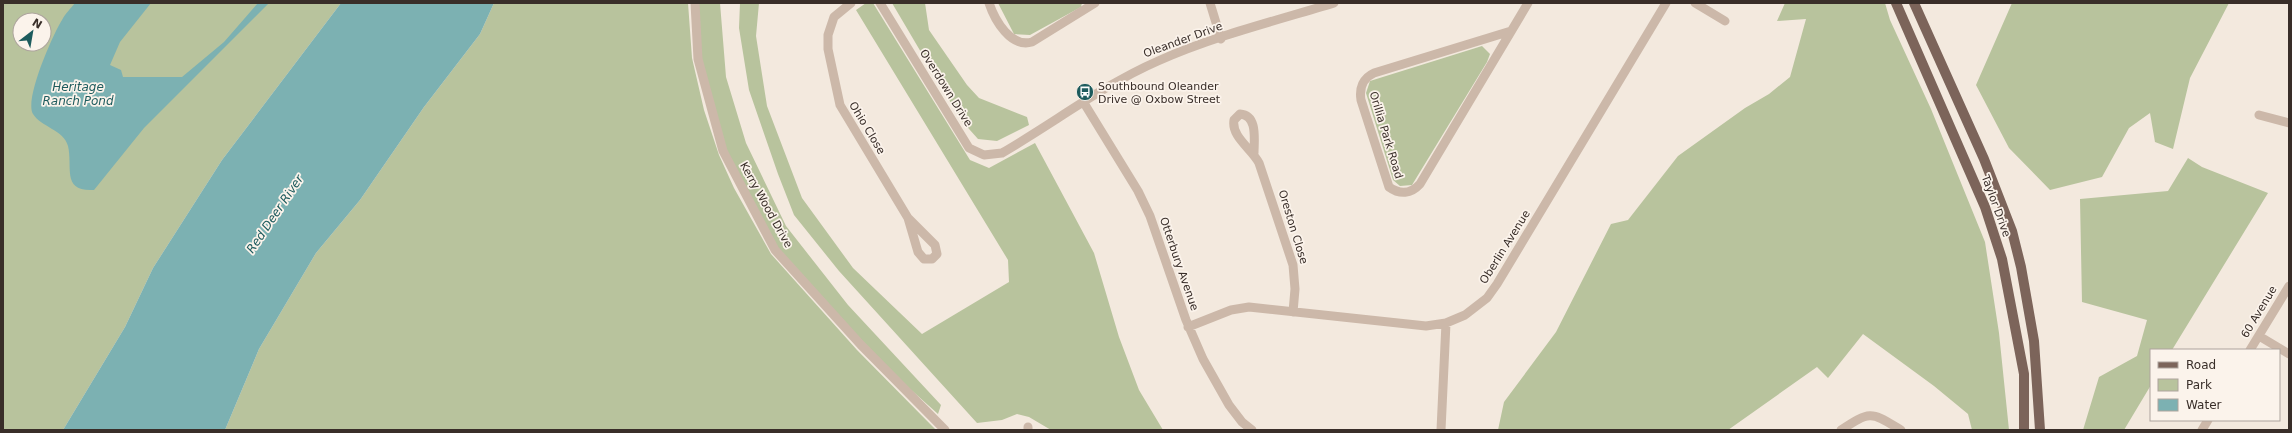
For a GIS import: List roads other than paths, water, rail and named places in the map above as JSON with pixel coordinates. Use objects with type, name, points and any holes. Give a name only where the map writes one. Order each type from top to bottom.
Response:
[{"type":"main road","name":"Taylor Drive","points":[[1896,3],[1985,207],[2002,259],[2024,374],[2024,430]]},
{"type":"main road","name":"Taylor Drive","points":[[1914,3],[1984,159],[2012,231],[2021,267],[2034,341],[2040,430]]},
{"type":"street","name":"Kerry Wood Drive","points":[[695,3],[698,59],[723,151],[774,250],[861,345],[945,430]]},
{"type":"street","name":"Ohio Close","points":[[851,3],[834,17],[828,35],[828,49],[840,105],[908,218]]},
{"type":"street","name":"Overdown Drive","points":[[880,3],[969,148],[984,155],[1002,153],[1010,148]]},
{"type":"street","points":[[989,3],[1008,35],[1023,44],[1032,42],[1095,3]]},
{"type":"street","points":[[1210,3],[1221,38]]},
{"type":"street","name":"Oleander Drive","points":[[1010,148],[1084,103],[1158,61],[1221,38],[1334,3]]},
{"type":"street","name":"Orillia Park Road","points":[[1511,31],[1374,73],[1365,79],[1360,90],[1361,100],[1389,187],[1398,192],[1404,193],[1410,192],[1420,184],[1528,3]]},
{"type":"street","name":"Oberlin Avenue","points":[[1188,328],[1231,310],[1245,308],[1426,326],[1446,323],[1471,310],[1487,298],[1495,288],[1666,3]]},
{"type":"street","points":[[1695,3],[1725,22]]},
{"type":"street","name":"Otterbury Avenue","points":[[1084,103],[1138,191],[1150,216],[1188,328],[1203,359],[1229,405],[1242,422],[1252,430]]},
{"type":"street","points":[[2259,115],[2289,123]]},
{"type":"street","name":"Oreston Close","points":[[1254,153],[1263,172],[1293,265],[1295,289],[1293,312]]},
{"type":"street","name":"60 Avenue","points":[[2251,349],[2289,286]]},
{"type":"street","points":[[1441,430],[1446,323]]},
{"type":"street","points":[[2259,336],[2289,354]]},
{"type":"street","points":[[1841,430],[1859,418],[1871,414],[1901,430]]},
{"type":"street","points":[[2202,430],[2207,421]]},
{"type":"water","name":"Heritage Ranch Pond","points":[[75,3],[151,3],[120,42],[110,65],[121,70],[123,77],[182,77],[224,42],[258,3],[269,3],[144,128],[94,190],[84,190],[77,187],[73,182],[70,177],[69,154],[66,141],[57,132],[41,122],[33,114],[31,107],[32,95],[46,52],[52,52],[52,40],[66,13]]},
{"type":"water","name":"Red Deer River","points":[[341,3],[494,3],[480,34],[424,107],[360,200],[316,253],[259,349],[225,430],[63,430],[125,327],[153,268],[222,160]]},
{"type":"place","name":"Southbound Oleander Drive @ Oxbow Street","points":[[1085,92]]}]
